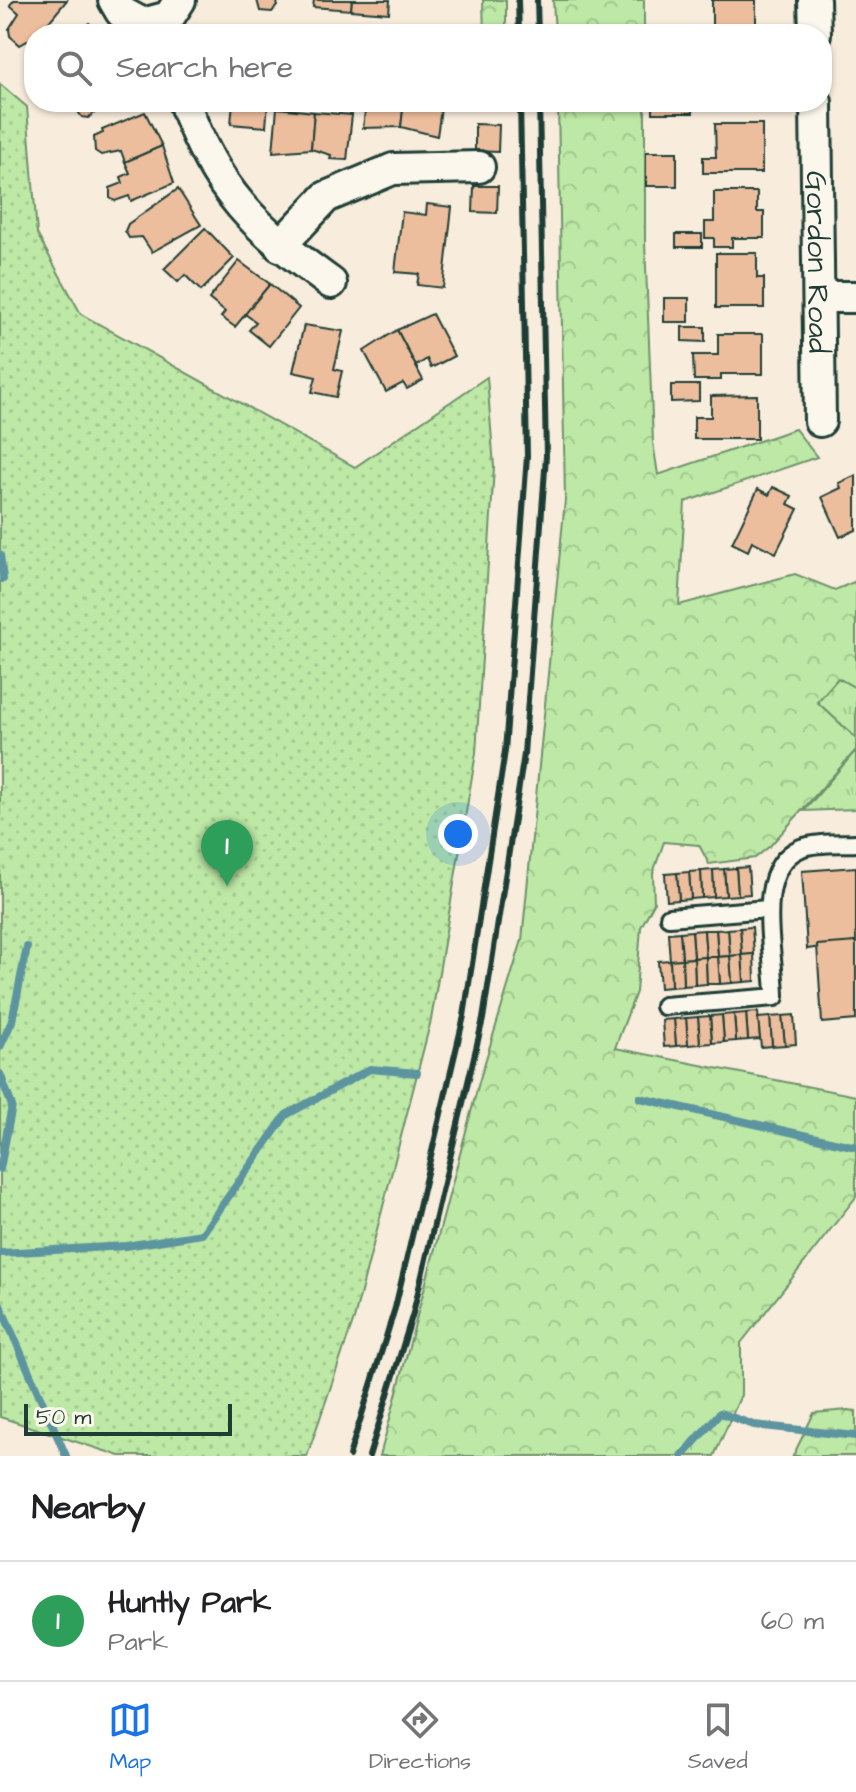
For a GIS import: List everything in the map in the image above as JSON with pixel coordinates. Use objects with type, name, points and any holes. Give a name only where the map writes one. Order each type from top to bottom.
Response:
[{"type":"street","points":[[114,0],[131,20],[144,24]]},
{"type":"street","points":[[162,24],[180,0]]},
{"type":"street","points":[[814,0],[815,24]]},
{"type":"street","points":[[188,112],[199,144],[241,210],[280,246],[331,283]]},
{"type":"street","name":"Gordon Road","points":[[816,112],[820,421]]},
{"type":"street","points":[[280,246],[326,197],[393,169],[479,167]]},
{"type":"street","points":[[820,297],[856,297]]},
{"type":"lane","points":[[664,1006],[775,997],[768,909],[773,878],[781,863],[801,848],[856,843]]},
{"type":"lane","points":[[669,917],[768,909]]},
{"type":"green space","points":[[483,0],[506,0],[506,24],[484,24]]},
{"type":"green space","points":[[553,0],[644,0],[644,24],[554,24]]},
{"type":"green space","points":[[0,84],[24,104],[24,112],[27,112],[37,234],[81,314],[355,467],[487,377],[494,467],[476,753],[431,1020],[354,1319],[307,1456],[120,1456],[0,1417]]},
{"type":"green space","points":[[558,112],[645,112],[645,242],[653,442],[658,475],[795,429],[817,457],[685,502],[679,605],[795,574],[835,590],[856,581],[856,688],[838,678],[817,702],[856,738],[856,750],[770,846],[755,858],[709,864],[699,845],[664,842],[653,873],[654,903],[641,927],[636,992],[615,1048],[856,1096],[856,1197],[741,1343],[741,1395],[714,1456],[380,1456],[479,1082],[522,940],[565,500]]},
{"type":"green space","points":[[838,678],[856,688],[856,738],[817,702]]},
{"type":"green space","points":[[856,750],[856,809],[804,811]]},
{"type":"green space","points":[[856,1411],[856,1456],[793,1456],[814,1413]]},
{"type":"building","points":[[14,0],[67,0],[47,24],[24,24],[24,43],[20,45],[10,36],[9,29],[19,13],[10,5]]},
{"type":"building","points":[[257,0],[278,0],[272,12],[260,11]]},
{"type":"building","points":[[314,0],[352,0],[351,10],[313,7]]},
{"type":"building","points":[[352,0],[390,0],[389,13],[351,10]]},
{"type":"building","points":[[712,0],[756,0],[756,24],[712,24]]},
{"type":"building","points":[[78,112],[96,112],[88,118]]},
{"type":"building","points":[[145,112],[162,146],[125,162],[121,151],[101,155],[95,151],[94,137],[103,133],[102,130]]},
{"type":"building","points":[[232,112],[267,112],[266,127],[231,124]]},
{"type":"building","points":[[277,112],[314,112],[311,149],[273,152]]},
{"type":"building","points":[[314,112],[352,115],[347,160],[330,159],[331,155],[311,149]]},
{"type":"building","points":[[365,112],[403,112],[401,127],[363,128]]},
{"type":"building","points":[[403,112],[441,112],[437,136],[401,127]]},
{"type":"building","points":[[475,124],[499,125],[498,152],[475,151]]},
{"type":"building","points":[[715,124],[762,124],[762,173],[703,173],[703,157],[716,157]]},
{"type":"building","points":[[162,146],[174,183],[131,201],[129,196],[115,201],[110,198],[110,188],[123,183],[121,177],[130,173],[125,162]]},
{"type":"building","points":[[646,152],[677,152],[677,186],[646,186]]},
{"type":"building","points":[[474,186],[498,186],[497,213],[473,212]]},
{"type":"building","points":[[178,189],[201,225],[152,252],[142,237],[129,238],[125,231],[128,224]]},
{"type":"building","points":[[714,192],[757,192],[757,212],[764,212],[764,238],[732,238],[732,247],[714,247],[714,238],[705,238],[705,222],[714,222]]},
{"type":"building","points":[[427,204],[452,207],[443,288],[417,285],[419,274],[395,272],[402,212],[426,215]]},
{"type":"building","points":[[205,228],[234,258],[201,291],[185,275],[178,282],[164,269]]},
{"type":"building","points":[[676,234],[702,234],[702,247],[676,247]]},
{"type":"building","points":[[716,253],[757,253],[757,278],[764,278],[764,308],[716,308]]},
{"type":"building","points":[[239,261],[270,284],[235,327],[221,317],[225,312],[209,299]]},
{"type":"building","points":[[270,284],[299,308],[269,346],[249,330],[256,322],[245,314]]},
{"type":"building","points":[[664,298],[689,298],[689,322],[664,322]]},
{"type":"building","points":[[432,314],[454,356],[431,368],[427,359],[416,366],[397,330]]},
{"type":"building","points":[[304,325],[343,331],[334,369],[342,371],[336,397],[312,392],[316,377],[293,372]]},
{"type":"building","points":[[682,327],[705,327],[705,342],[682,341]]},
{"type":"building","points":[[397,330],[423,380],[407,389],[403,383],[386,392],[364,351]]},
{"type":"building","points":[[718,334],[763,334],[763,374],[721,374],[721,380],[694,380],[693,355],[718,355]]},
{"type":"building","points":[[671,385],[699,385],[699,401],[671,402]]},
{"type":"building","points":[[757,395],[757,439],[694,439],[694,417],[711,417],[711,396]]},
{"type":"building","points":[[856,475],[856,530],[840,537],[822,497],[841,488],[839,483]]},
{"type":"building","points":[[773,487],[792,496],[788,504],[798,509],[776,553],[752,541],[748,551],[732,543],[758,489],[769,495]]},
{"type":"building","points":[[748,867],[750,894],[738,895],[736,868]]},
{"type":"building","points":[[856,867],[856,942],[807,949],[802,871]]},
{"type":"building","points":[[736,868],[738,895],[726,896],[724,869]]},
{"type":"building","points":[[724,869],[726,896],[714,897],[713,870]]},
{"type":"building","points":[[713,870],[714,897],[702,898],[701,871]]},
{"type":"building","points":[[701,871],[702,898],[691,899],[689,872]]},
{"type":"building","points":[[689,872],[691,899],[679,900],[677,873]]},
{"type":"building","points":[[677,873],[679,900],[667,901],[665,874]]},
{"type":"building","points":[[752,927],[754,954],[742,955],[740,928]]},
{"type":"building","points":[[740,928],[742,955],[730,956],[728,929]]},
{"type":"building","points":[[728,929],[730,956],[718,957],[716,930]]},
{"type":"building","points":[[704,930],[706,957],[694,958],[692,931]]},
{"type":"building","points":[[704,930],[716,930],[718,957],[706,957]]},
{"type":"building","points":[[692,931],[694,958],[682,959],[680,932]]},
{"type":"building","points":[[680,932],[682,959],[670,960],[668,933]]},
{"type":"building","points":[[856,942],[856,1020],[822,1023],[817,945]]},
{"type":"building","points":[[754,954],[755,981],[744,982],[742,955]]},
{"type":"building","points":[[742,955],[744,982],[732,983],[730,956]]},
{"type":"building","points":[[730,956],[732,983],[720,984],[718,957]]},
{"type":"building","points":[[706,957],[707,984],[695,985],[694,958]]},
{"type":"building","points":[[706,957],[718,957],[720,984],[707,984]]},
{"type":"building","points":[[694,958],[695,985],[683,986],[682,959]]},
{"type":"building","points":[[682,959],[683,986],[671,987],[670,960]]},
{"type":"building","points":[[670,960],[671,987],[660,988],[658,961]]},
{"type":"building","points":[[758,1012],[760,1039],[748,1040],[746,1013]]},
{"type":"building","points":[[746,1013],[748,1040],[736,1041],[734,1014]]},
{"type":"building","points":[[734,1014],[736,1041],[724,1042],[722,1015]]},
{"type":"building","points":[[722,1015],[724,1042],[712,1043],[710,1016]]},
{"type":"building","points":[[794,1015],[796,1044],[785,1045],[782,1016]]},
{"type":"building","points":[[710,1016],[712,1043],[700,1044],[698,1017]]},
{"type":"building","points":[[782,1016],[785,1045],[772,1046],[770,1017]]},
{"type":"building","points":[[698,1017],[700,1044],[688,1045],[686,1018]]},
{"type":"building","points":[[770,1017],[772,1046],[761,1047],[758,1018]]},
{"type":"building","points":[[686,1018],[688,1045],[676,1046],[674,1019]]},
{"type":"building","points":[[674,1019],[676,1046],[664,1047],[662,1020]]},
{"type":"waterway","points":[[0,555],[3,579]]},
{"type":"waterway","points":[[0,1047],[12,1021],[27,947]]},
{"type":"waterway","points":[[0,1253],[126,1246],[202,1234],[286,1115],[370,1069],[417,1073]]},
{"type":"waterway","points":[[0,1074],[12,1106],[0,1169]]},
{"type":"waterway","points":[[640,1098],[856,1147]]},
{"type":"waterway","points":[[0,1305],[66,1456]]},
{"type":"waterway","points":[[682,1456],[720,1413],[754,1425],[856,1436]]},
{"type":"railway","points":[[518,0],[519,24]]},
{"type":"railway","points":[[537,0],[538,24]]},
{"type":"railway","points":[[349,1456],[395,1308],[464,1016],[505,751],[527,456],[520,112]]},
{"type":"railway","points":[[369,1456],[413,1313],[483,1019],[524,754],[546,456],[539,112]]},
{"type":"place","name":"Huntly Park","points":[[227,886]]}]
